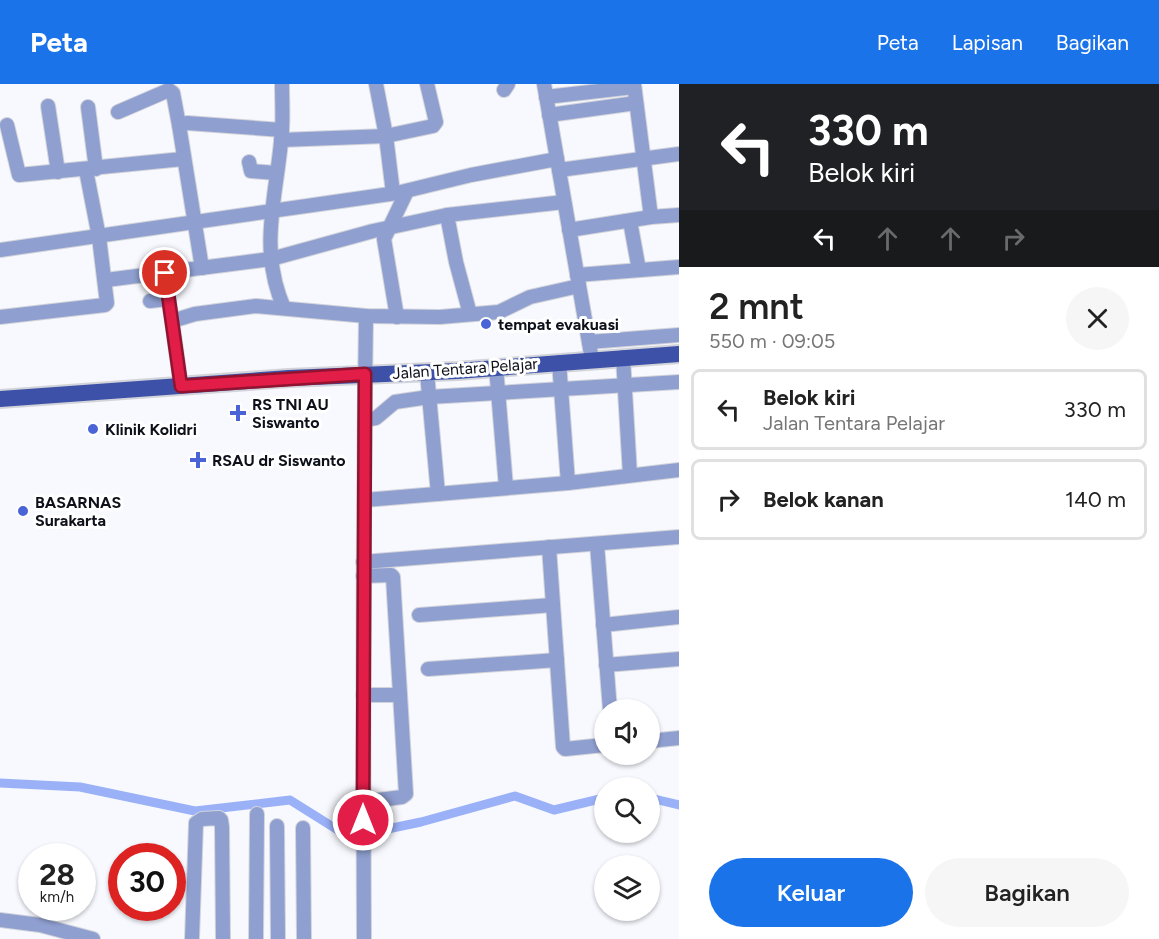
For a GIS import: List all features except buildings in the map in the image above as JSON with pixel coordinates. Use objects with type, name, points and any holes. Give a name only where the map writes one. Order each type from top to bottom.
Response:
[{"type":"main road","name":"Jalan Tentara Pelajar","points":[[0,399],[365,374],[427,373],[679,354]]},
{"type":"street","points":[[281,300],[271,259],[271,212],[282,135],[282,84]]},
{"type":"street","points":[[376,84],[400,192],[384,229],[397,317]]},
{"type":"street","points":[[179,125],[187,123],[282,135],[386,136],[435,124],[427,84]]},
{"type":"street","points":[[592,360],[545,91],[634,86],[651,217]]},
{"type":"street","points":[[118,112],[169,90],[173,93],[201,268]]},
{"type":"street","points":[[549,115],[636,103]]},
{"type":"street","points":[[48,106],[58,172]]},
{"type":"street","points":[[0,316],[105,305],[108,301],[91,169],[88,107]]},
{"type":"street","points":[[7,125],[18,175],[183,159]]},
{"type":"street","points":[[0,250],[400,192],[471,175],[679,154]]},
{"type":"street","points":[[249,162],[251,171],[276,173]]},
{"type":"street","points":[[106,280],[271,259],[447,214],[564,202]]},
{"type":"street","points":[[447,214],[456,262],[470,314]]},
{"type":"street","points":[[569,230],[651,217],[679,215]]},
{"type":"street","points":[[630,220],[639,270]]},
{"type":"street","points":[[172,321],[195,314],[256,306],[281,300],[366,316],[423,318],[499,312],[530,297],[578,280],[639,270],[679,267]]},
{"type":"street","points":[[165,273],[181,386]]},
{"type":"street","points":[[150,301],[168,299]]},
{"type":"street","points":[[364,939],[363,569],[366,316]]},
{"type":"street","points":[[589,342],[679,335]]},
{"type":"street","points":[[623,357],[630,475]]},
{"type":"street","points":[[559,362],[568,483]]},
{"type":"street","points":[[496,368],[506,487]]},
{"type":"street","points":[[427,373],[438,494]]},
{"type":"street","points":[[365,420],[376,418],[395,402],[429,397],[679,382]]},
{"type":"street","points":[[365,500],[568,483],[679,470]]},
{"type":"street","points":[[363,569],[549,548],[679,537]]},
{"type":"street","points":[[597,544],[609,699]]},
{"type":"street","points":[[549,548],[562,747],[565,749],[594,746]]},
{"type":"street","points":[[363,569],[393,577],[406,794],[402,797],[363,802]]},
{"type":"street","points":[[419,615],[553,606]]},
{"type":"street","points":[[603,625],[679,617]]},
{"type":"street","points":[[606,665],[679,658]]},
{"type":"street","points":[[428,669],[557,660]]},
{"type":"street","points":[[363,695],[400,695]]},
{"type":"street","points":[[660,740],[679,738]]},
{"type":"street","points":[[256,939],[257,814]]},
{"type":"street","points":[[192,939],[196,823],[202,819],[219,818],[222,827],[223,939]]},
{"type":"street","points":[[277,826],[278,939]]},
{"type":"street","points":[[303,828],[304,939]]},
{"type":"street","points":[[0,920],[40,925],[65,935],[93,939]]},
{"type":"waterway","points":[[0,783],[80,787],[195,811],[290,800],[349,837],[421,822],[515,796],[554,810],[594,800]]},
{"type":"waterway","points":[[660,800],[679,805]]},
{"type":"place","name":"tempat evakuasi","points":[[486,324]]},
{"type":"place","name":"RS TNI AU Siswanto","points":[[238,413]]},
{"type":"place","name":"Klinik Kolidri","points":[[93,429]]},
{"type":"place","name":"RSAU dr Siswanto","points":[[198,460]]},
{"type":"place","name":"BASARNAS Surakarta","points":[[23,511]]},
{"type":"route","points":[[165,273],[181,386],[365,374],[363,820]]}]
